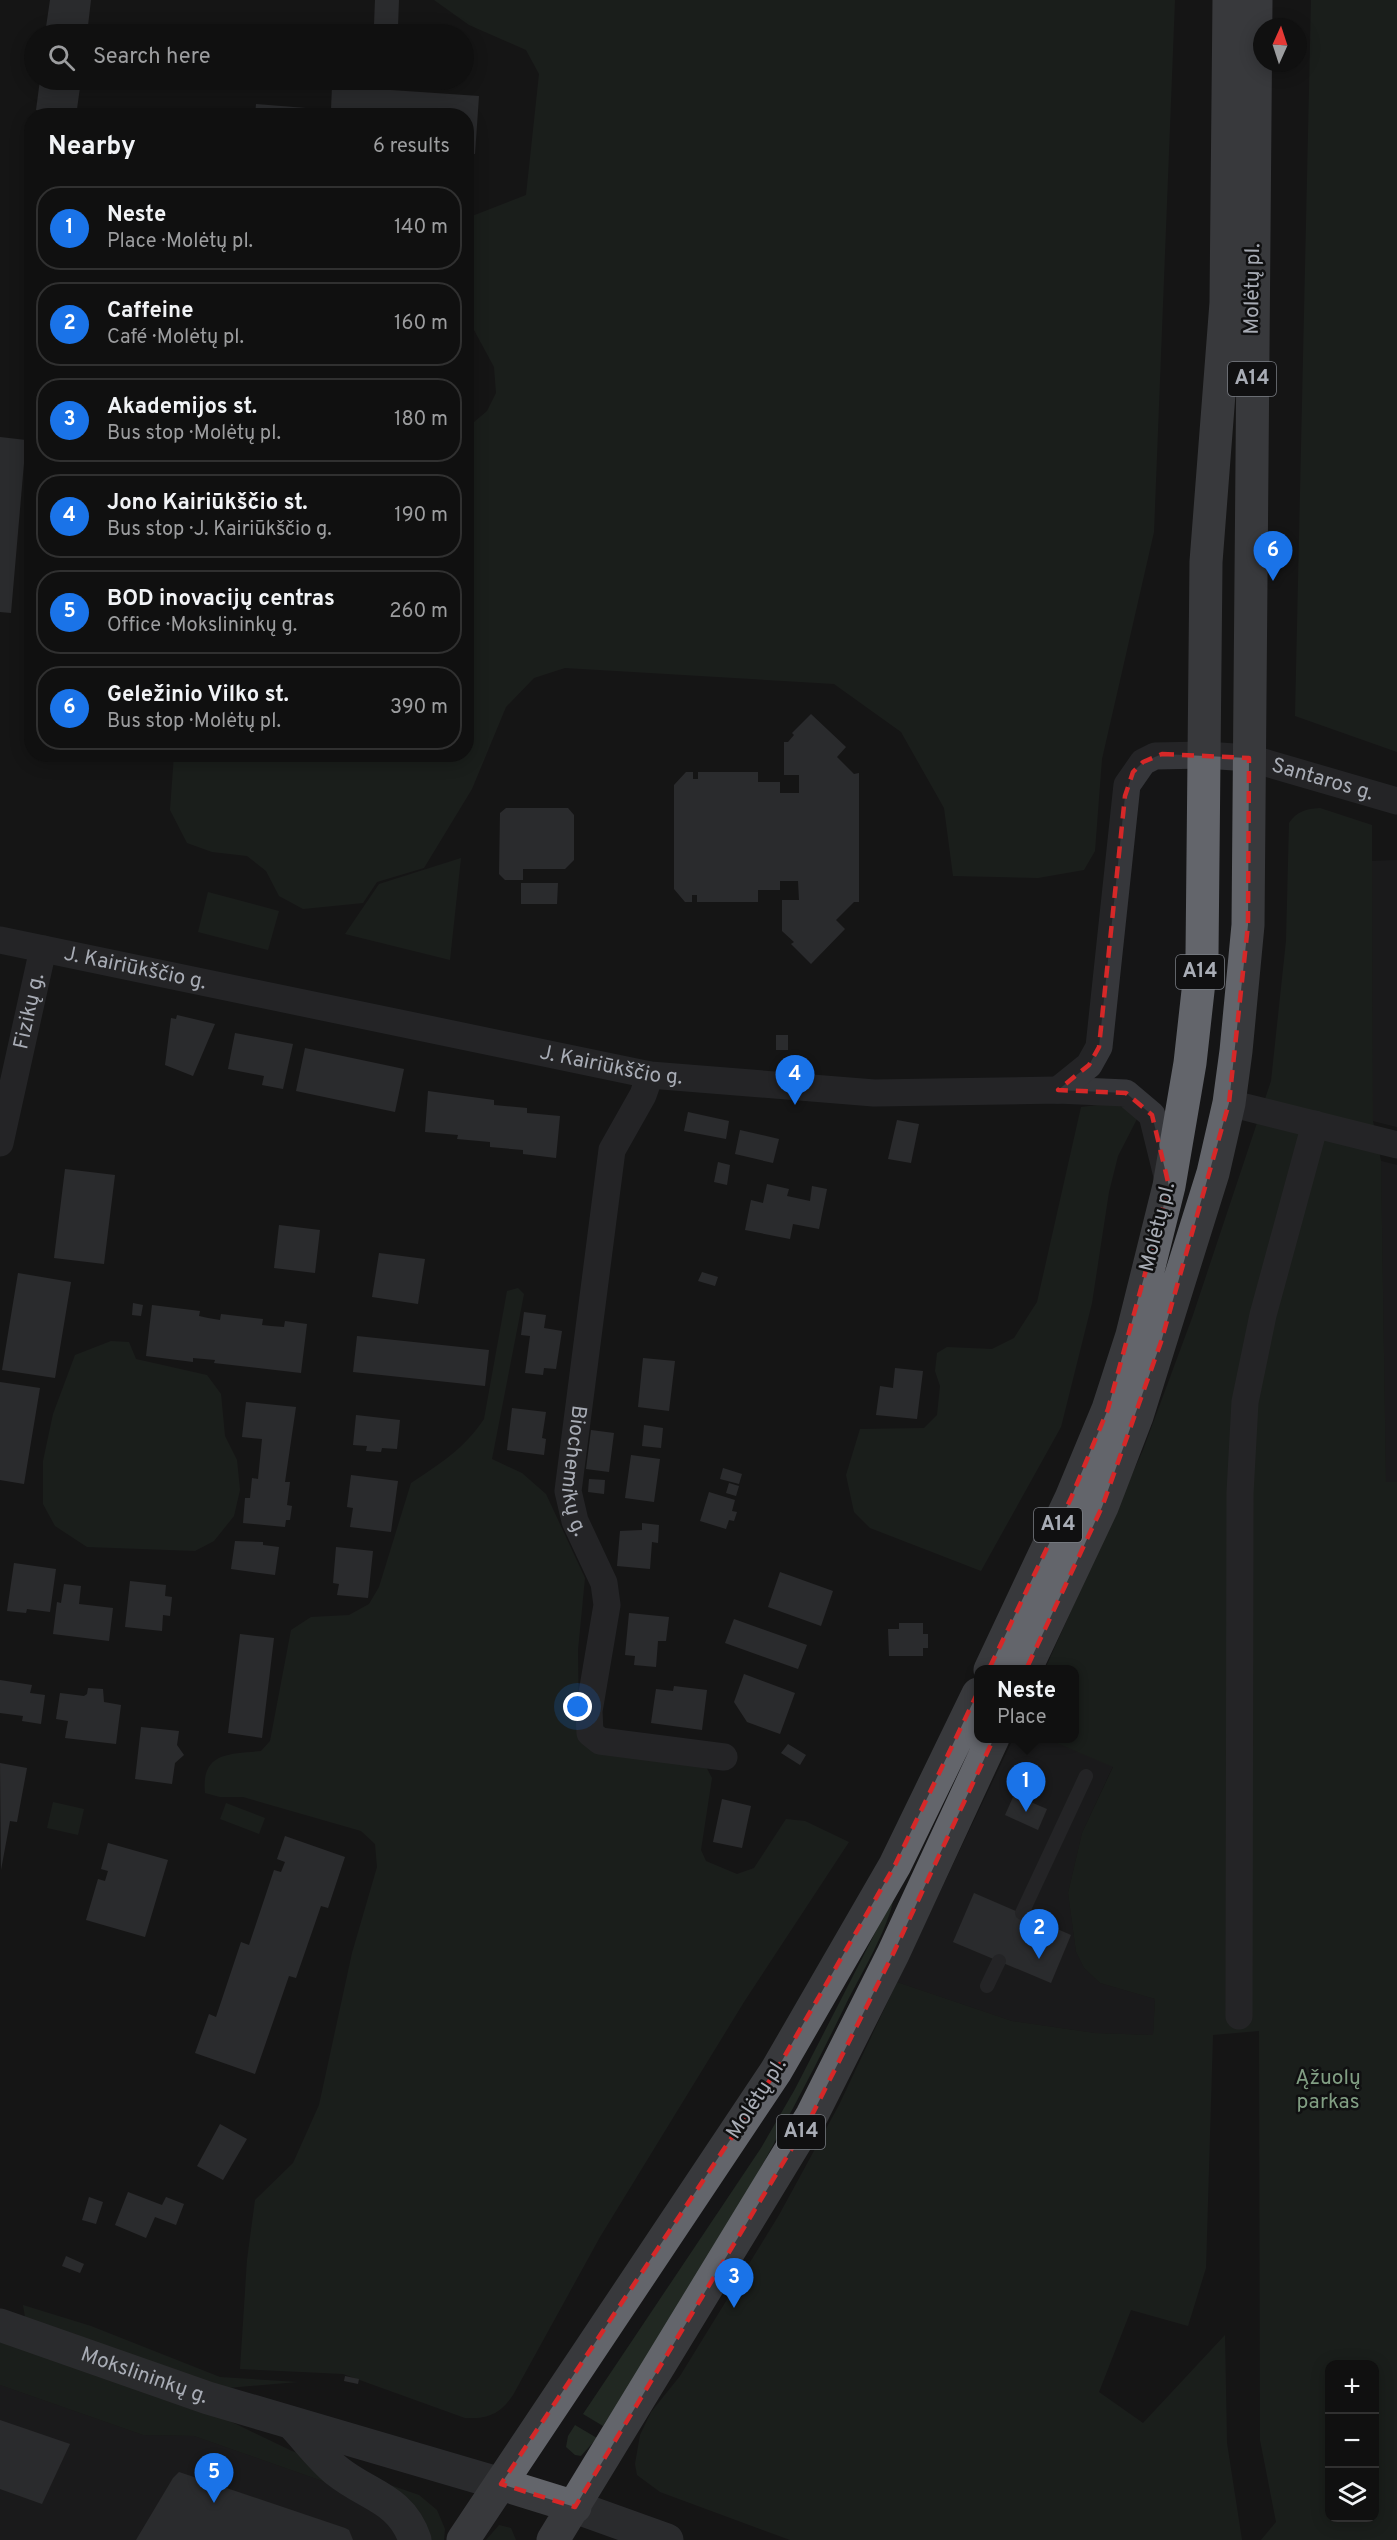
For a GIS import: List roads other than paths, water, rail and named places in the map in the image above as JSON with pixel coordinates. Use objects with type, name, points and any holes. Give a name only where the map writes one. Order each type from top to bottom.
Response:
[{"type":"highway","name":"Molėtų pl.","points":[[992,1665],[1071,1498],[1108,1409],[1132,1335],[1169,1186],[1198,1006],[1205,755],[1206,562],[1226,303],[1229,0]]},
{"type":"highway","name":"Molėtų pl.","points":[[1027,1665],[1102,1507],[1137,1416],[1213,1173],[1229,1103],[1243,993],[1248,926],[1256,0]]},
{"type":"highway","name":"Molėtų pl.","points":[[501,2484],[776,2071],[895,1865],[974,1702]]},
{"type":"highway","name":"A14","points":[[553,2540],[812,2115],[893,1954],[991,1743]]},
{"type":"highway","points":[[501,2484],[575,2507]]},
{"type":"highway","name":"A14","points":[[463,2540],[501,2484]]},
{"type":"street","points":[[1058,1090],[1089,1065],[1099,1047],[1127,784],[1143,762],[1155,756],[1205,755],[1248,758]]},
{"type":"street","name":"Santaros g.","points":[[1248,758],[1397,801]]},
{"type":"street","name":"J. Kairiūkščio g.","points":[[0,940],[650,1075],[874,1093],[1109,1090],[1126,1093],[1152,1115],[1169,1186]]},
{"type":"street","name":"Fizikų g.","points":[[0,1143],[43,949]]},
{"type":"street","name":"Biochemikų g.","points":[[650,1075],[643,1095],[624,1125],[612,1150],[568,1491],[575,1521],[604,1583],[607,1605],[589,1711],[590,1733],[600,1741],[724,1757]]},
{"type":"street","points":[[1229,1103],[1397,1145]]},
{"type":"street","points":[[1239,2016],[1240,1493],[1245,1402],[1263,1315],[1315,1124]]},
{"type":"street","name":"Mokslininkų g.","points":[[0,2325],[208,2398],[501,2484]]},
{"type":"street","points":[[291,2422],[337,2471],[399,2510],[409,2523],[415,2540]]},
{"type":"street","points":[[575,2507],[667,2540]]},
{"type":"lane","points":[[1022,1913],[1086,1776]]},
{"type":"lane","points":[[987,1986],[999,1961]]},
{"type":"place","name":"Geležinio Vilko st.","points":[[1273,581]]},
{"type":"place","name":"Jono Kairiūkščio st.","points":[[795,1105]]},
{"type":"place","name":"Neste","points":[[1026,1812]]},
{"type":"place","name":"Caffeine","points":[[1039,1959]]},
{"type":"place","name":"Akademijos st.","points":[[734,2308]]},
{"type":"place","name":"BOD inovacijų centras","points":[[214,2503]]},
{"type":"park label","name":"Ąžuolų parkas","points":[[1328,2090]]}]
